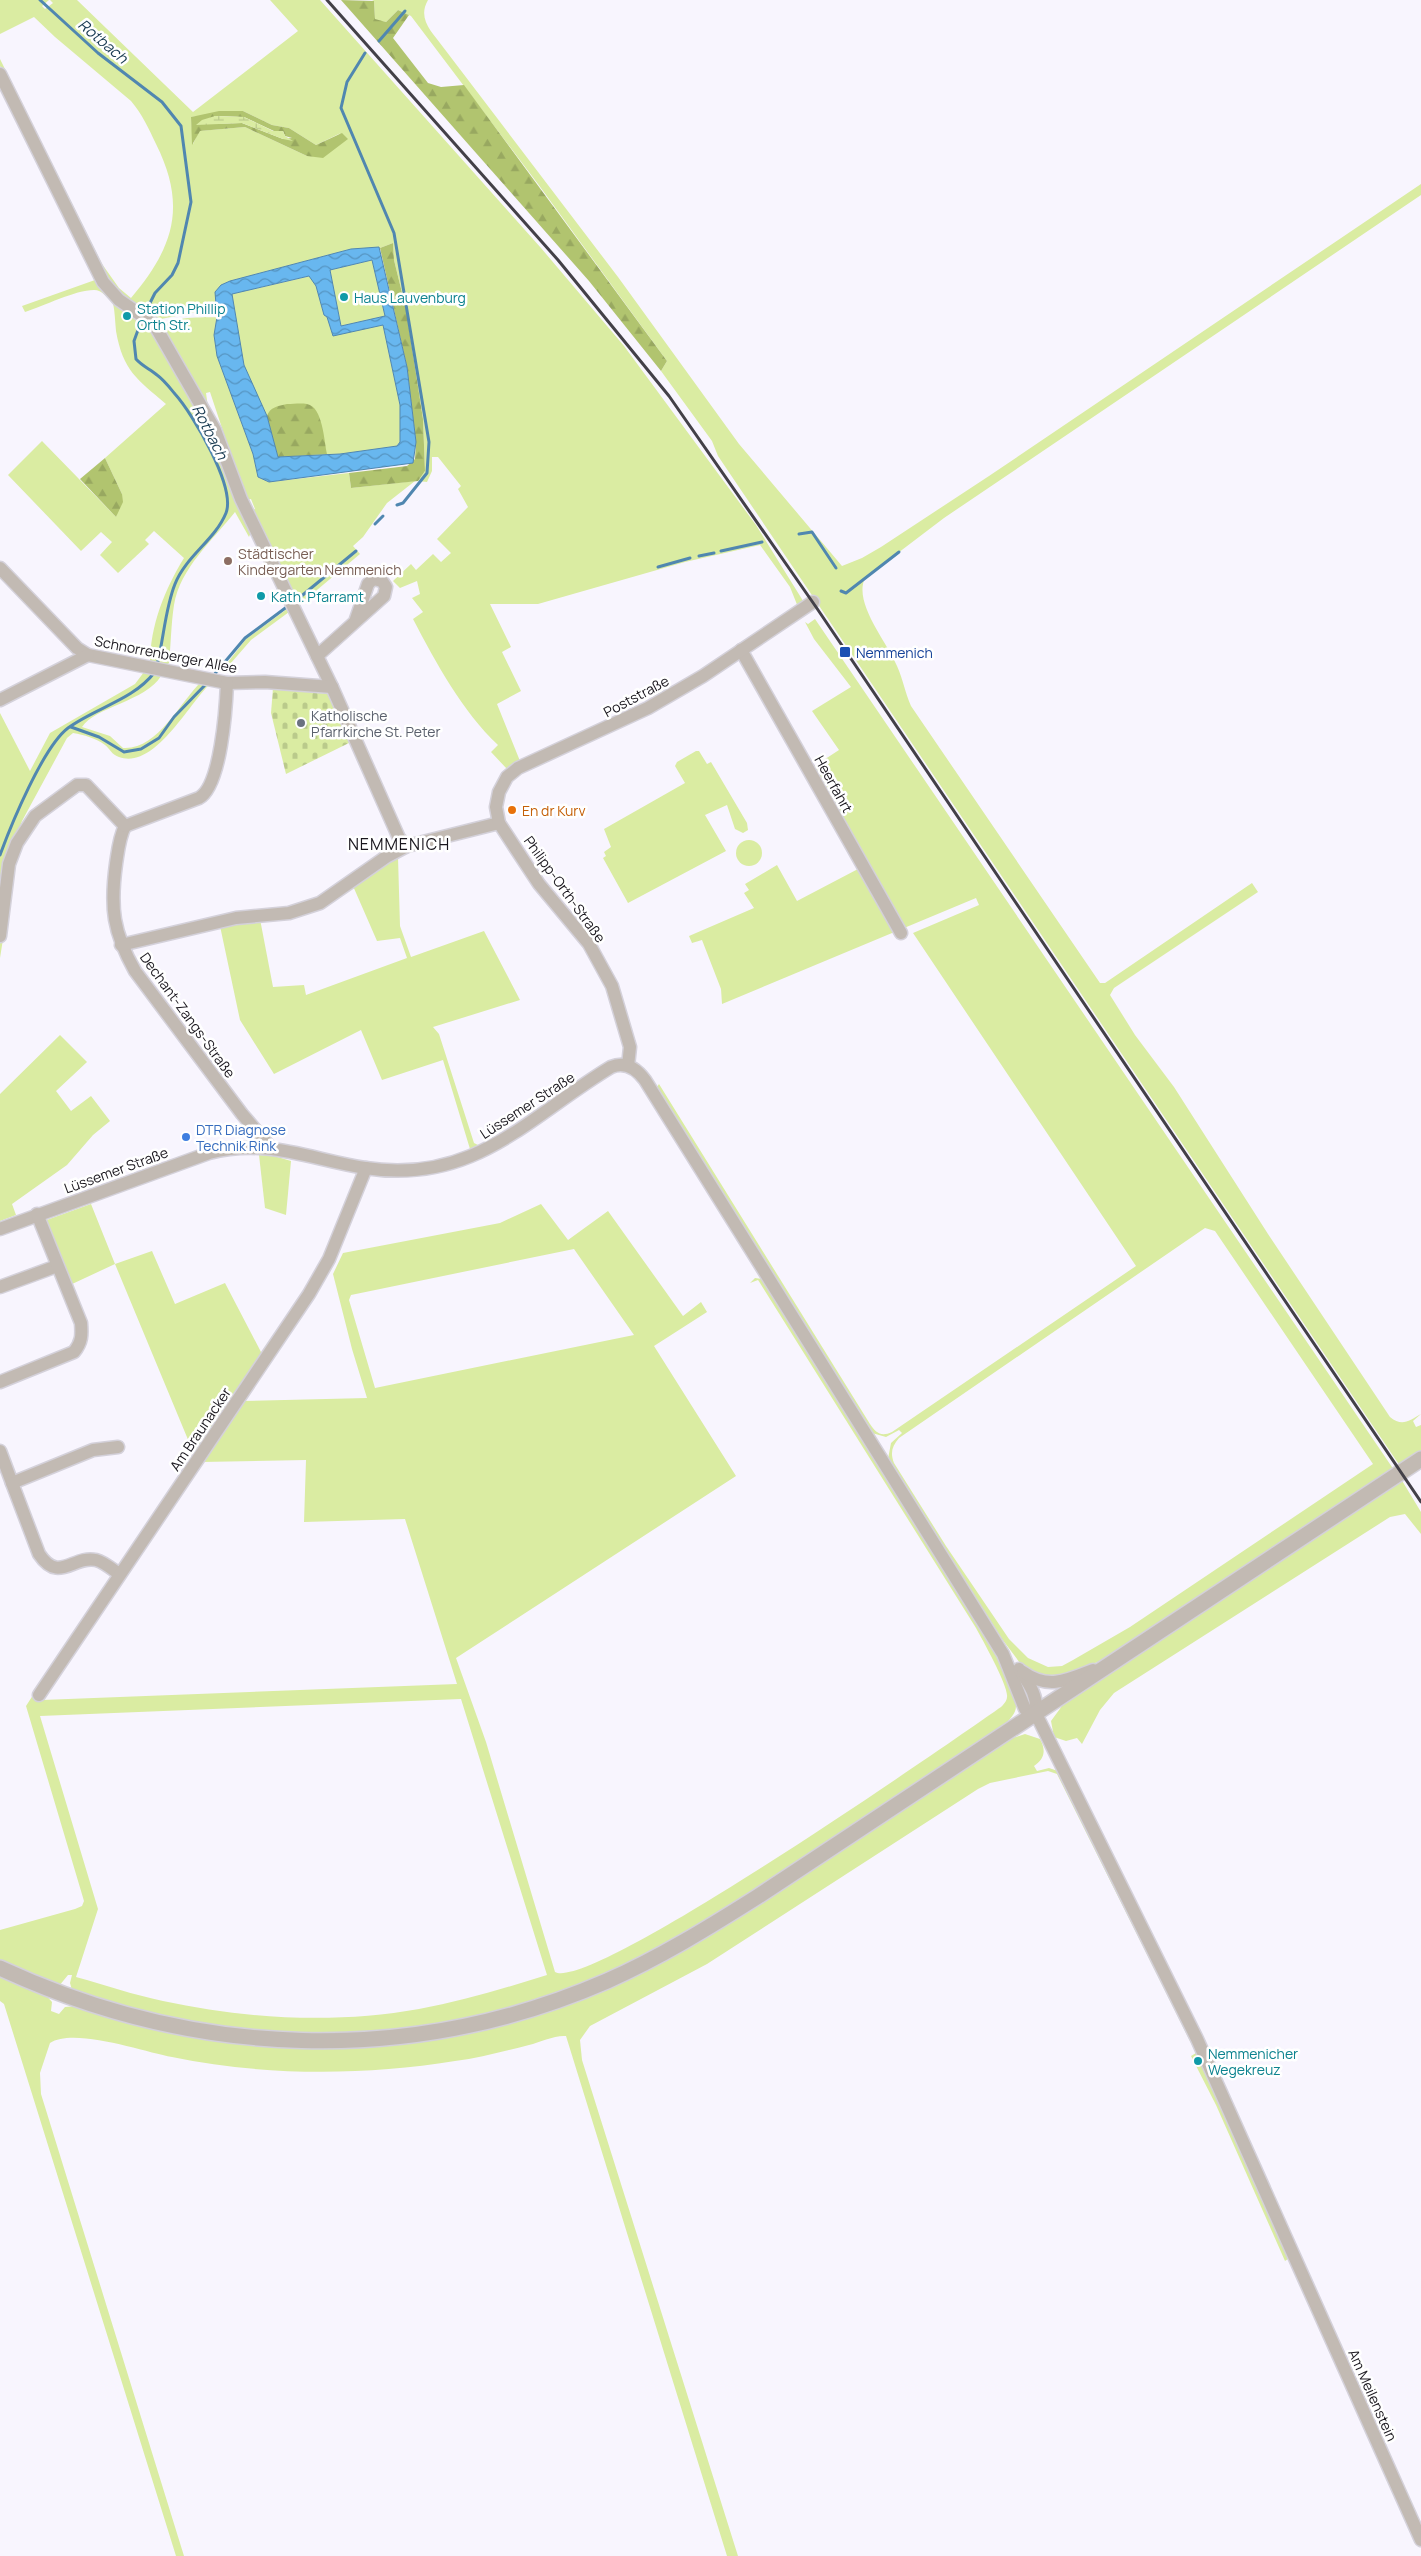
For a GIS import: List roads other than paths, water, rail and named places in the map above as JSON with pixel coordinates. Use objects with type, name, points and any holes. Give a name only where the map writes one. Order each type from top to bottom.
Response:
[{"type":"street","points":[[0,74],[103,282],[119,300],[144,317],[215,430],[241,499],[332,687],[396,834],[407,846]]},
{"type":"street","name":"Schnorrenberger Allee","points":[[0,568],[77,648],[88,655],[227,683],[265,682],[332,687]]},
{"type":"street","name":"Poststraße","points":[[499,823],[496,811],[497,797],[504,782],[514,770],[632,717],[703,676],[813,602]]},
{"type":"street","points":[[317,656],[355,622]]},
{"type":"street","name":"Heerfahrt","points":[[741,650],[901,933]]},
{"type":"street","points":[[0,700],[88,655]]},
{"type":"street","points":[[0,936],[11,857],[17,843],[35,816],[77,785],[86,786],[125,826],[199,798],[207,791],[224,730],[227,683]]},
{"type":"street","points":[[121,945],[236,918],[289,914],[320,902],[386,857],[407,846],[499,823]]},
{"type":"street","name":"Philipp-Orth-Straße","points":[[499,823],[539,884],[589,944],[612,986],[629,1041],[628,1066]]},
{"type":"street","name":"Dechant-Zangs-Straße","points":[[125,826],[120,838],[112,899],[116,930],[121,945],[135,971],[242,1114],[271,1148]]},
{"type":"street","name":"Lüssemer Straße","points":[[0,1229],[209,1153],[243,1147],[271,1148],[366,1168],[420,1169],[453,1163],[476,1155],[506,1140],[611,1067],[618,1064],[628,1066]]},
{"type":"street","points":[[628,1066],[637,1070],[645,1080],[1003,1654],[1025,1709],[1036,1714]]},
{"type":"street","name":"Am Braunacker","points":[[39,1695],[309,1294],[329,1259],[366,1168]]},
{"type":"street","points":[[0,1382],[70,1354],[80,1344],[82,1335],[81,1323],[37,1214]]},
{"type":"street","points":[[0,1287],[57,1266]]},
{"type":"street","points":[[12,1482],[92,1450],[118,1447]]},
{"type":"street","points":[[0,1452],[39,1554],[46,1562],[56,1568],[64,1569],[82,1562],[96,1560],[119,1574]]},
{"type":"street","points":[[0,1968],[44,1988],[115,2013],[172,2027],[247,2038],[305,2041],[364,2040],[420,2034],[476,2024],[570,1996],[623,1974],[666,1952],[757,1897],[1421,1459]]},
{"type":"street","points":[[1003,1654],[1019,1669],[1035,1680],[1055,1683],[1114,1662]]},
{"type":"street","points":[[1019,1669],[1034,1692],[1037,1702],[1036,1714]]},
{"type":"street","name":"Am Meilenstein","points":[[1036,1714],[1197,2039],[1421,2540]]},
{"type":"water","points":[[379,247],[407,367],[416,442],[413,463],[269,482],[258,477],[253,454],[217,356],[214,335],[217,317],[215,292],[221,285],[230,281],[351,249]],"holes":[[[372,260],[385,316],[341,326],[330,270]],[[309,276],[316,286],[324,315],[327,317],[333,336],[383,325],[400,405],[400,442],[397,446],[340,454],[278,457],[267,416],[244,365],[232,294]]]},
{"type":"waterway","name":"Rotbach","points":[[40,0],[98,53],[162,102],[181,126],[191,202],[178,263],[172,275],[155,293],[145,313]]},
{"type":"waterway","points":[[379,41],[405,11]]},
{"type":"waterway","points":[[365,53],[347,82],[341,108],[394,233],[429,442],[427,473],[403,503],[397,505]]},
{"type":"waterway","name":"Rotbach","points":[[142,319],[134,341],[136,359],[164,382],[192,417],[219,469],[225,486],[227,501],[226,513],[221,523],[186,565],[175,584],[169,603],[157,665]]},
{"type":"waterway","points":[[375,524],[383,516]]},
{"type":"waterway","points":[[799,534],[812,532],[836,568]]},
{"type":"waterway","points":[[721,551],[762,542]]},
{"type":"waterway","points":[[293,603],[356,551]]},
{"type":"waterway","points":[[841,591],[846,593],[899,552]]},
{"type":"waterway","points":[[699,556],[714,553]]},
{"type":"waterway","points":[[658,567],[690,558]]},
{"type":"waterway","points":[[213,676],[245,638],[288,606]]},
{"type":"waterway","name":"Rotbach","points":[[0,855],[29,787],[58,738],[79,721],[136,690],[154,673]]},
{"type":"waterway","points":[[71,727],[99,737],[124,752],[141,749],[159,738],[174,717],[207,683]]},
{"type":"railway","points":[[327,0],[558,260],[669,396],[816,607],[1421,1502]]},
{"type":"place","name":"Haus Lauvenburg","points":[[344,297]]},
{"type":"place","name":"Station Phillip Orth Str.","points":[[127,316]]},
{"type":"place","name":"Städtischer Kindergarten Nemmenich","points":[[228,561]]},
{"type":"place","name":"Kath. Pfarramt","points":[[261,596]]},
{"type":"place","name":"Nemmenich","points":[[845,652]]},
{"type":"place","name":"Katholische Pfarrkirche St. Peter","points":[[301,723]]},
{"type":"place","name":"En dr Kurv","points":[[512,810]]},
{"type":"place","name":"DTR Diagnose Technik Rink","points":[[186,1137]]},
{"type":"place","name":"Nemmenicher Wegekreuz","points":[[1198,2061]]},
{"type":"district","name":"NEMMENICH","points":[[399,844]]}]
